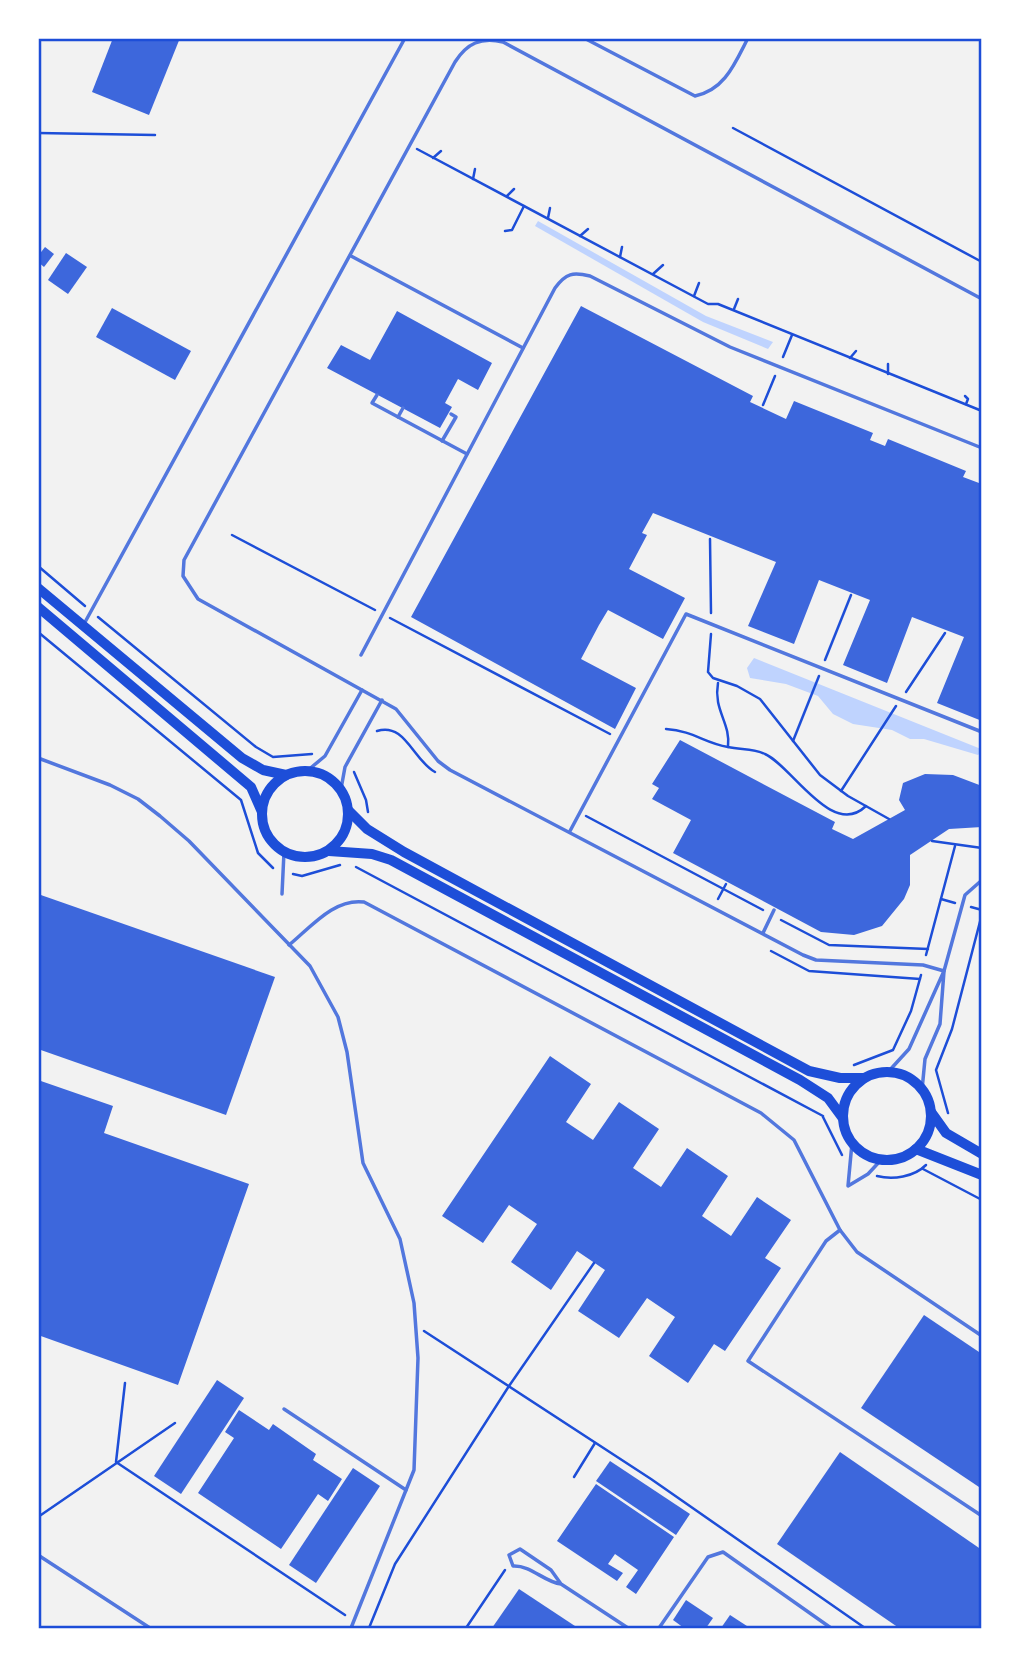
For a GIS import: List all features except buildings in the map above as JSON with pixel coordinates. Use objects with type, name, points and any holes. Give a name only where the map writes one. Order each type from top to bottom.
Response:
[{"type":"main road","points":[[38,588],[242,758],[263,770],[286,775],[307,771],[332,780],[341,789],[348,810],[367,829],[404,852],[809,1071],[840,1078],[864,1078],[888,1072],[913,1081],[922,1090],[930,1112],[946,1133],[982,1154]]},
{"type":"main road","points":[[38,607],[251,787],[262,812],[267,835],[284,852],[308,858],[329,851],[372,854],[391,860],[800,1080],[828,1098],[842,1116]]},
{"type":"main road","points":[[262,812],[269,790],[286,775]]},
{"type":"main road","points":[[329,851],[344,833],[348,810]]},
{"type":"main road","points":[[864,1078],[852,1088],[842,1116],[845,1131],[852,1143],[870,1157],[894,1160],[916,1149],[925,1139],[930,1112]]},
{"type":"main road","points":[[916,1149],[982,1175]]},
{"type":"lane","points":[[83,626],[405,38]]},
{"type":"lane","points":[[584,38],[695,96],[710,93],[724,80],[748,38]]},
{"type":"lane","points":[[944,971],[923,965],[816,960],[763,933],[450,770],[438,761],[411,723],[382,701],[198,599],[183,576],[184,560],[463,49],[475,41],[491,39],[503,42],[982,299]]},
{"type":"lane","points":[[351,256],[523,348]]},
{"type":"lane","points":[[361,656],[555,288],[563,277],[574,273],[590,276],[730,347],[982,448]]},
{"type":"lane","points":[[377,395],[372,403],[467,454]]},
{"type":"lane","points":[[398,417],[403,408]]},
{"type":"lane","points":[[442,440],[456,417],[451,414]]},
{"type":"lane","points":[[570,831],[686,614],[982,732]]},
{"type":"lane","points":[[307,771],[326,754],[362,690]]},
{"type":"lane","points":[[341,789],[346,765],[382,701]]},
{"type":"lane","points":[[38,758],[138,799],[189,841],[310,966],[338,1017],[347,1052],[363,1163],[400,1239],[414,1303],[418,1358],[414,1470],[351,1629]]},
{"type":"lane","points":[[282,894],[284,852]]},
{"type":"lane","points":[[888,1072],[909,1049],[944,971],[965,895],[982,880]]},
{"type":"lane","points":[[289,945],[333,908],[352,900],[364,902],[761,1113],[794,1140],[840,1230],[857,1252],[982,1336]]},
{"type":"lane","points":[[763,933],[773,913]]},
{"type":"lane","points":[[922,1090],[925,1059],[940,1024],[944,971]]},
{"type":"lane","points":[[852,1143],[848,1161],[848,1186],[868,1174],[881,1160]]},
{"type":"lane","points":[[840,1230],[826,1241],[748,1361],[982,1516]]},
{"type":"lane","points":[[284,1409],[406,1490]]},
{"type":"lane","points":[[561,1584],[550,1583],[528,1569],[513,1566],[509,1555],[520,1549],[551,1570],[561,1584],[628,1629]]},
{"type":"lane","points":[[659,1629],[708,1557],[723,1552],[831,1629]]},
{"type":"lane","points":[[38,1555],[149,1629]]},
{"type":"path","points":[[733,128],[982,262]]},
{"type":"path","points":[[38,133],[155,135]]},
{"type":"path","points":[[411,146],[708,304],[718,304],[734,310],[982,411]]},
{"type":"path","points":[[433,158],[441,151]]},
{"type":"path","points":[[474,179],[475,169]]},
{"type":"path","points":[[506,197],[514,189]]},
{"type":"path","points":[[506,231],[512,230],[524,206]]},
{"type":"path","points":[[548,219],[550,208]]},
{"type":"path","points":[[580,236],[588,229]]},
{"type":"path","points":[[620,257],[622,247]]},
{"type":"path","points":[[653,275],[663,265]]},
{"type":"path","points":[[694,296],[699,284]]},
{"type":"path","points":[[734,310],[738,299]]},
{"type":"path","points":[[772,326],[774,318]]},
{"type":"path","points":[[763,405],[792,335]]},
{"type":"path","points":[[850,358],[856,351]]},
{"type":"path","points":[[888,364],[888,374]]},
{"type":"path","points":[[924,388],[929,381]]},
{"type":"path","points":[[965,396],[968,399],[966,404]]},
{"type":"path","points":[[232,535],[620,739]]},
{"type":"path","points":[[710,540],[711,624],[708,672],[718,682],[737,686],[760,699],[774,712],[804,758],[841,791],[889,819]]},
{"type":"path","points":[[38,566],[256,747],[273,757],[326,754]]},
{"type":"path","points":[[38,632],[241,800],[258,853],[269,865],[283,873],[302,876],[349,863],[823,1116],[839,1152],[848,1161]]},
{"type":"path","points":[[841,791],[945,633]]},
{"type":"path","points":[[718,682],[716,705],[728,735],[728,747]]},
{"type":"path","points":[[666,729],[698,734],[728,747],[766,754],[805,790],[833,810],[855,815],[866,806]]},
{"type":"path","points":[[346,765],[355,774],[366,800],[367,829]]},
{"type":"path","points":[[580,813],[829,945],[928,949]]},
{"type":"path","points":[[932,841],[982,848]]},
{"type":"path","points":[[840,1078],[864,1059],[893,1050],[911,1011],[955,846]]},
{"type":"path","points":[[946,1133],[948,1107],[936,1070],[952,1028],[982,914]]},
{"type":"path","points":[[868,1174],[898,1178],[923,1169],[982,1200]]},
{"type":"path","points":[[369,1629],[395,1564],[509,1386],[594,1263]]},
{"type":"path","points":[[416,1329],[426,1331],[595,1443],[865,1629]]},
{"type":"path","points":[[116,1462],[125,1383]]},
{"type":"path","points":[[38,1517],[175,1423]]},
{"type":"path","points":[[573,1477],[595,1443]]},
{"type":"path","points":[[116,1462],[354,1620]]},
{"type":"path","points":[[466,1629],[509,1560]]},
{"type":"water","points":[[538,221],[706,316],[773,342],[768,349],[703,322],[535,226]]},
{"type":"water","points":[[754,658],[981,749],[981,752],[978,755],[924,739],[910,739],[892,730],[853,724],[833,714],[818,696],[786,684],[750,678],[747,668]]}]
